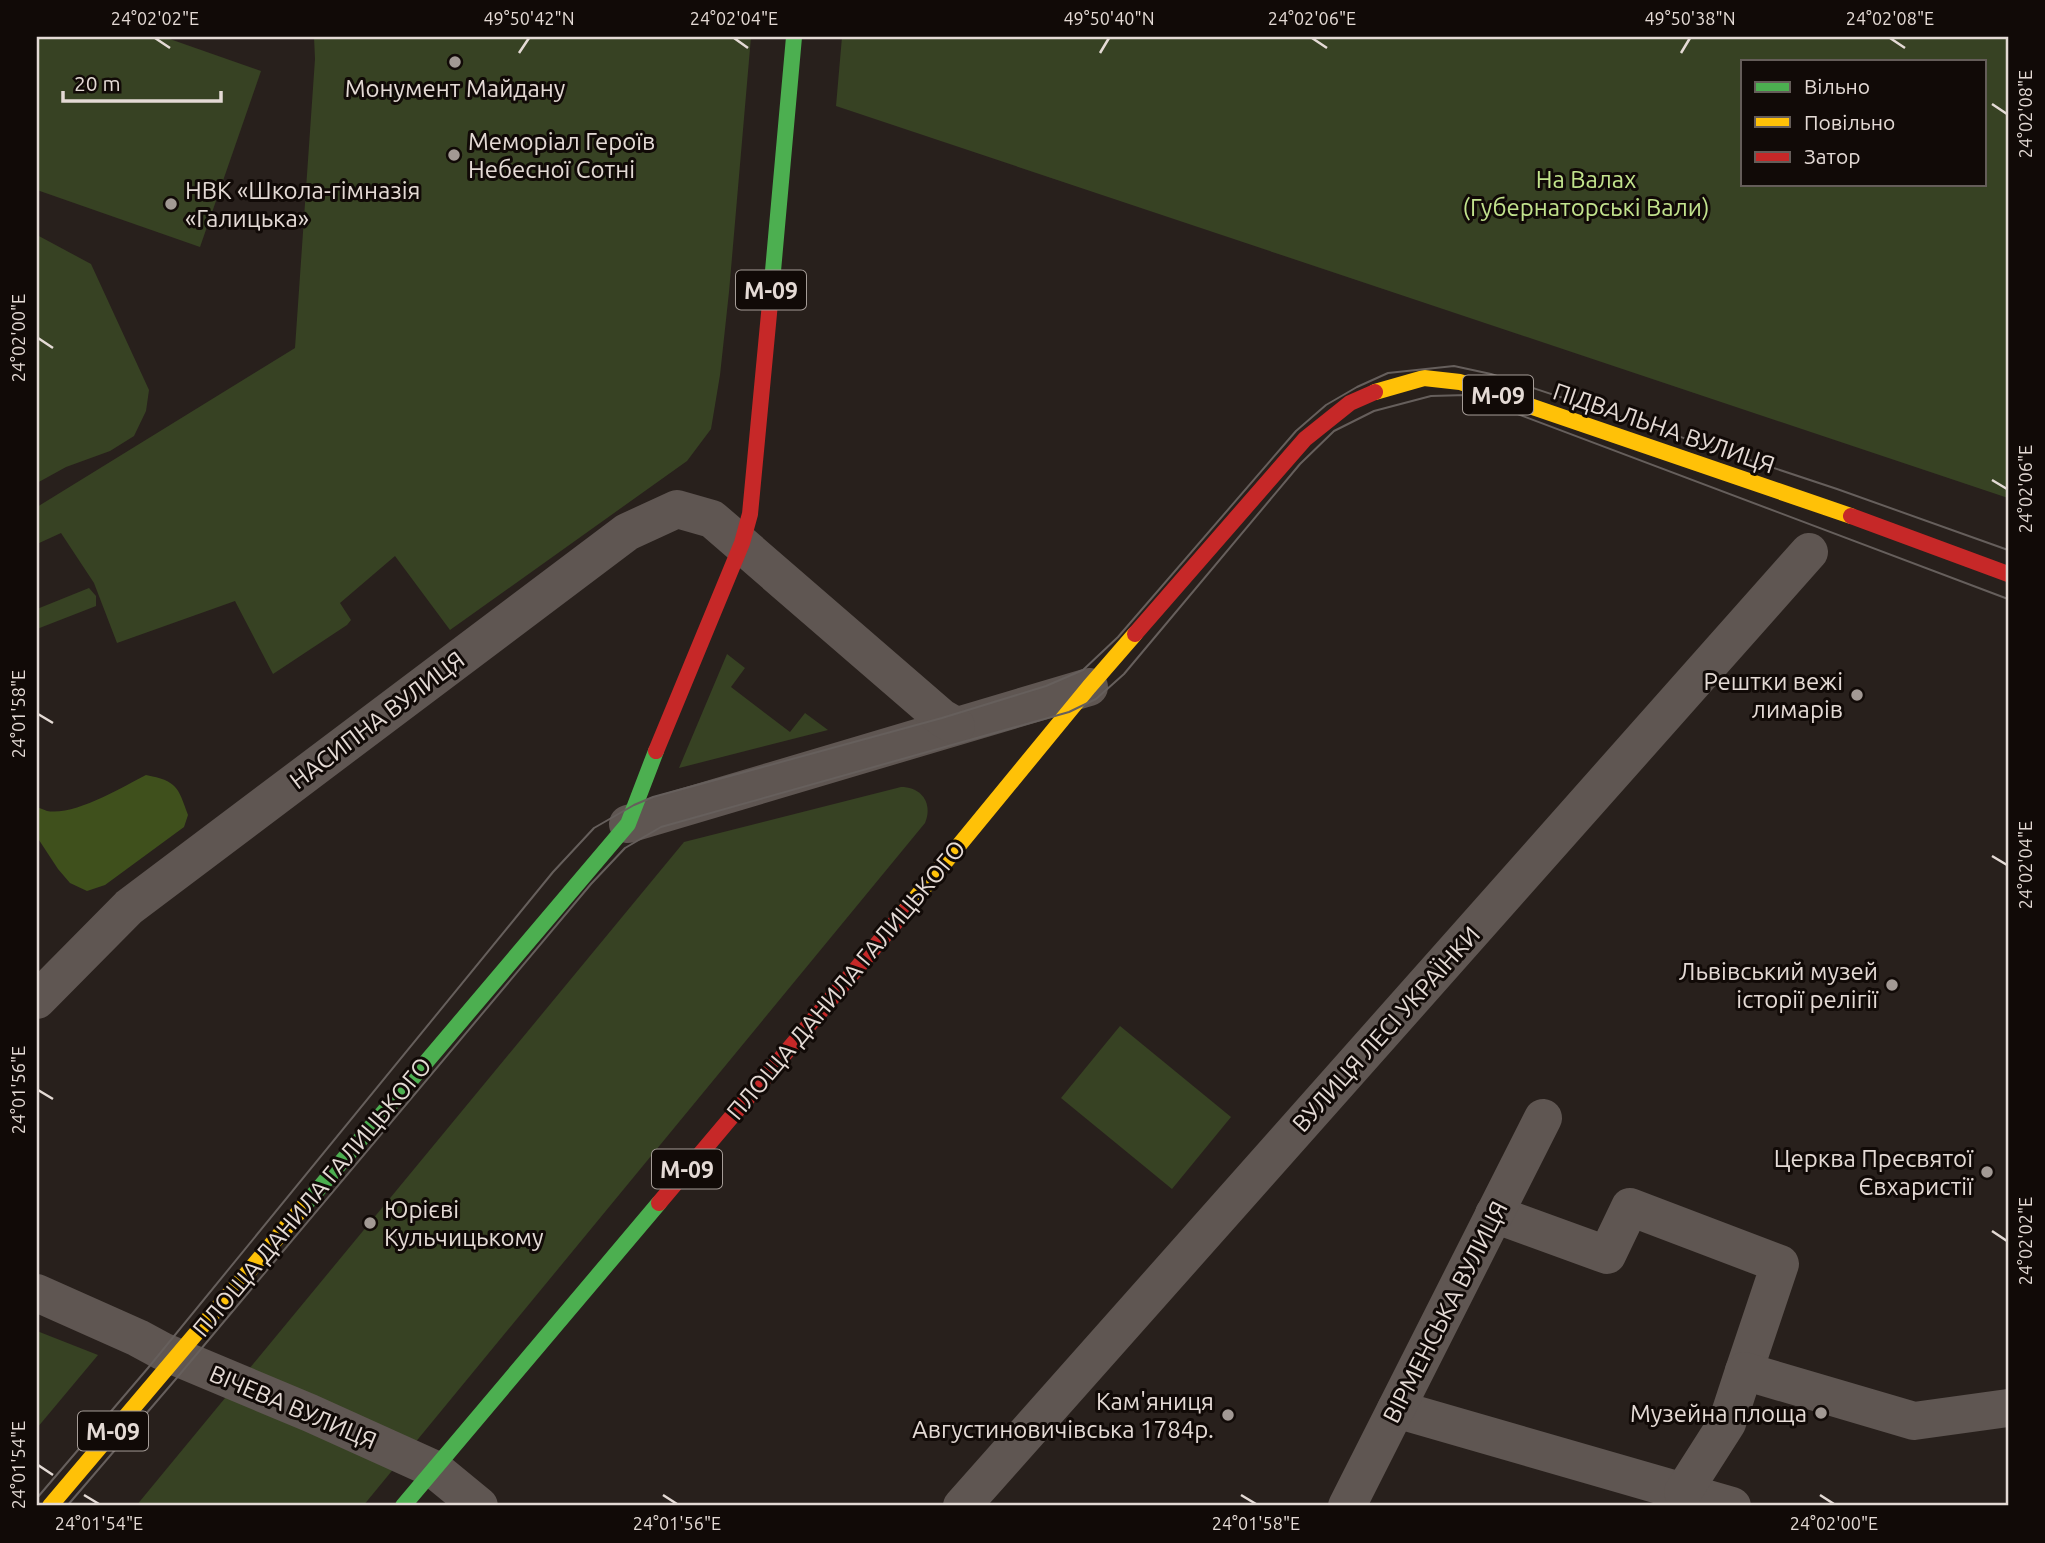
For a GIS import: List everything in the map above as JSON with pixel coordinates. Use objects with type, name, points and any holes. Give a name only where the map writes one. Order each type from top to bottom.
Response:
[{"type":"main road","name":"М-09","points":[[742,543],[750,514],[754,480],[794,37]]},
{"type":"main road","name":"ПІДВАЛЬНА ВУЛИЦЯ","points":[[1089,687],[1304,439],[1350,403],[1383,388],[1424,378],[1460,382],[1828,507],[2008,574]]},
{"type":"main road","name":"ПЛОЩА ДАНИЛА ГАЛИЦЬКОГО","points":[[50,1506],[628,824],[742,543]]},
{"type":"main road","name":"ПЛОЩА ДАНИЛА ГАЛИЦЬКОГО","points":[[403,1506],[941,869],[1089,687]]},
{"type":"street","name":"НАСИПНА ВУЛИЦЯ","points":[[37,1000],[129,906],[627,532],[677,509],[712,519],[742,543]]},
{"type":"street","points":[[742,543],[942,718],[956,726]]},
{"type":"street","name":"ВУЛИЦЯ ЛЕСІ УКРАЇНКИ","points":[[962,1506],[1809,552]]},
{"type":"street","points":[[628,824],[1089,687]]},
{"type":"street","name":"ВІРМЕНСЬКА ВУЛИЦЯ","points":[[1348,1506],[1544,1118]]},
{"type":"street","points":[[1494,1214],[1607,1255],[1630,1208],[1780,1264],[1727,1423],[1683,1492]]},
{"type":"street","name":"ВІЧЕВА ВУЛИЦЯ","points":[[37,1293],[434,1469],[479,1506]]},
{"type":"street","points":[[1744,1371],[1914,1421],[2008,1408]]},
{"type":"street","points":[[1396,1409],[1732,1506]]},
{"type":"green space","points":[[37,37],[164,37],[261,71],[200,247],[37,190]]},
{"type":"green space","points":[[314,37],[751,37],[720,375],[711,429],[687,461],[450,630],[395,556],[340,603],[351,620],[347,625],[273,674],[235,601],[117,643],[94,583],[61,533],[37,544],[37,507],[295,348],[315,59]]},
{"type":"green space","name":"На Валах (Губернаторські Вали)","points":[[842,37],[2008,37],[2008,498],[836,106]]},
{"type":"green space","points":[[37,235],[91,264],[149,390],[146,411],[134,436],[110,451],[66,467],[37,483]]},
{"type":"green space","points":[[89,588],[96,596],[96,606],[37,629],[37,609]]},
{"type":"green space","points":[[727,654],[745,668],[731,687],[790,732],[805,713],[828,730],[679,768]]},
{"type":"green space","points":[[146,775],[164,780],[175,787],[188,815],[184,827],[105,885],[87,891],[70,883],[37,837],[37,807],[47,811],[71,809]]},
{"type":"green space","points":[[901,787],[915,790],[924,798],[928,809],[925,823],[363,1506],[136,1506],[684,842]]},
{"type":"green space","points":[[1120,1026],[1231,1117],[1172,1189],[1061,1098]]},
{"type":"green space","points":[[37,1331],[98,1355],[37,1428]]},
{"type":"tram line","points":[[37,1498],[148,1368],[553,872],[594,828],[653,797],[942,718],[1046,686],[1083,670],[1118,637],[1296,431],[1326,405],[1357,387],[1388,373],[1454,366],[1491,374],[1837,489],[2008,550]]},
{"type":"tram line","points":[[67,1506],[591,884],[625,848],[661,827],[1069,712],[1096,699],[1124,674],[1300,464],[1334,431],[1374,411],[1431,396],[1467,395],[2008,599]]},
{"type":"traffic: fast","points":[[772,282],[794,37]]},
{"type":"traffic: fast","points":[[304,1206],[628,824],[656,751]]},
{"type":"traffic: fast","points":[[403,1506],[659,1203]]},
{"type":"traffic: slow","points":[[1375,392],[1424,378],[1460,382],[1851,516]]},
{"type":"traffic: slow","points":[[905,911],[1135,634]]},
{"type":"traffic: slow","points":[[50,1506],[304,1206]]},
{"type":"traffic: jam","points":[[656,751],[742,543],[750,514],[772,282]]},
{"type":"traffic: jam","points":[[1135,634],[1305,439],[1350,403],[1375,392]]},
{"type":"traffic: jam","points":[[1851,516],[2008,574]]},
{"type":"traffic: jam","points":[[659,1203],[905,911]]},
{"type":"place","name":"Монумент Майдану","points":[[455,62]]},
{"type":"place","name":"Меморіал Героїв Небесної Сотні","points":[[454,155]]},
{"type":"place","name":"НВК «Школа-гімназія «Галицька»","points":[[171,204]]},
{"type":"place","name":"Рештки вежі лимарів","points":[[1857,695]]},
{"type":"place","name":"Львівський музей історії релігії","points":[[1892,985]]},
{"type":"place","name":"Церква Пресвятої Євхаристії","points":[[1987,1172]]},
{"type":"place","name":"Юрієві Кульчицькому","points":[[370,1223]]},
{"type":"place","name":"Музейна площа","points":[[1821,1413]]},
{"type":"place","name":"Кам'яниця Августиновичівська 1784р.","points":[[1228,1415]]}]
